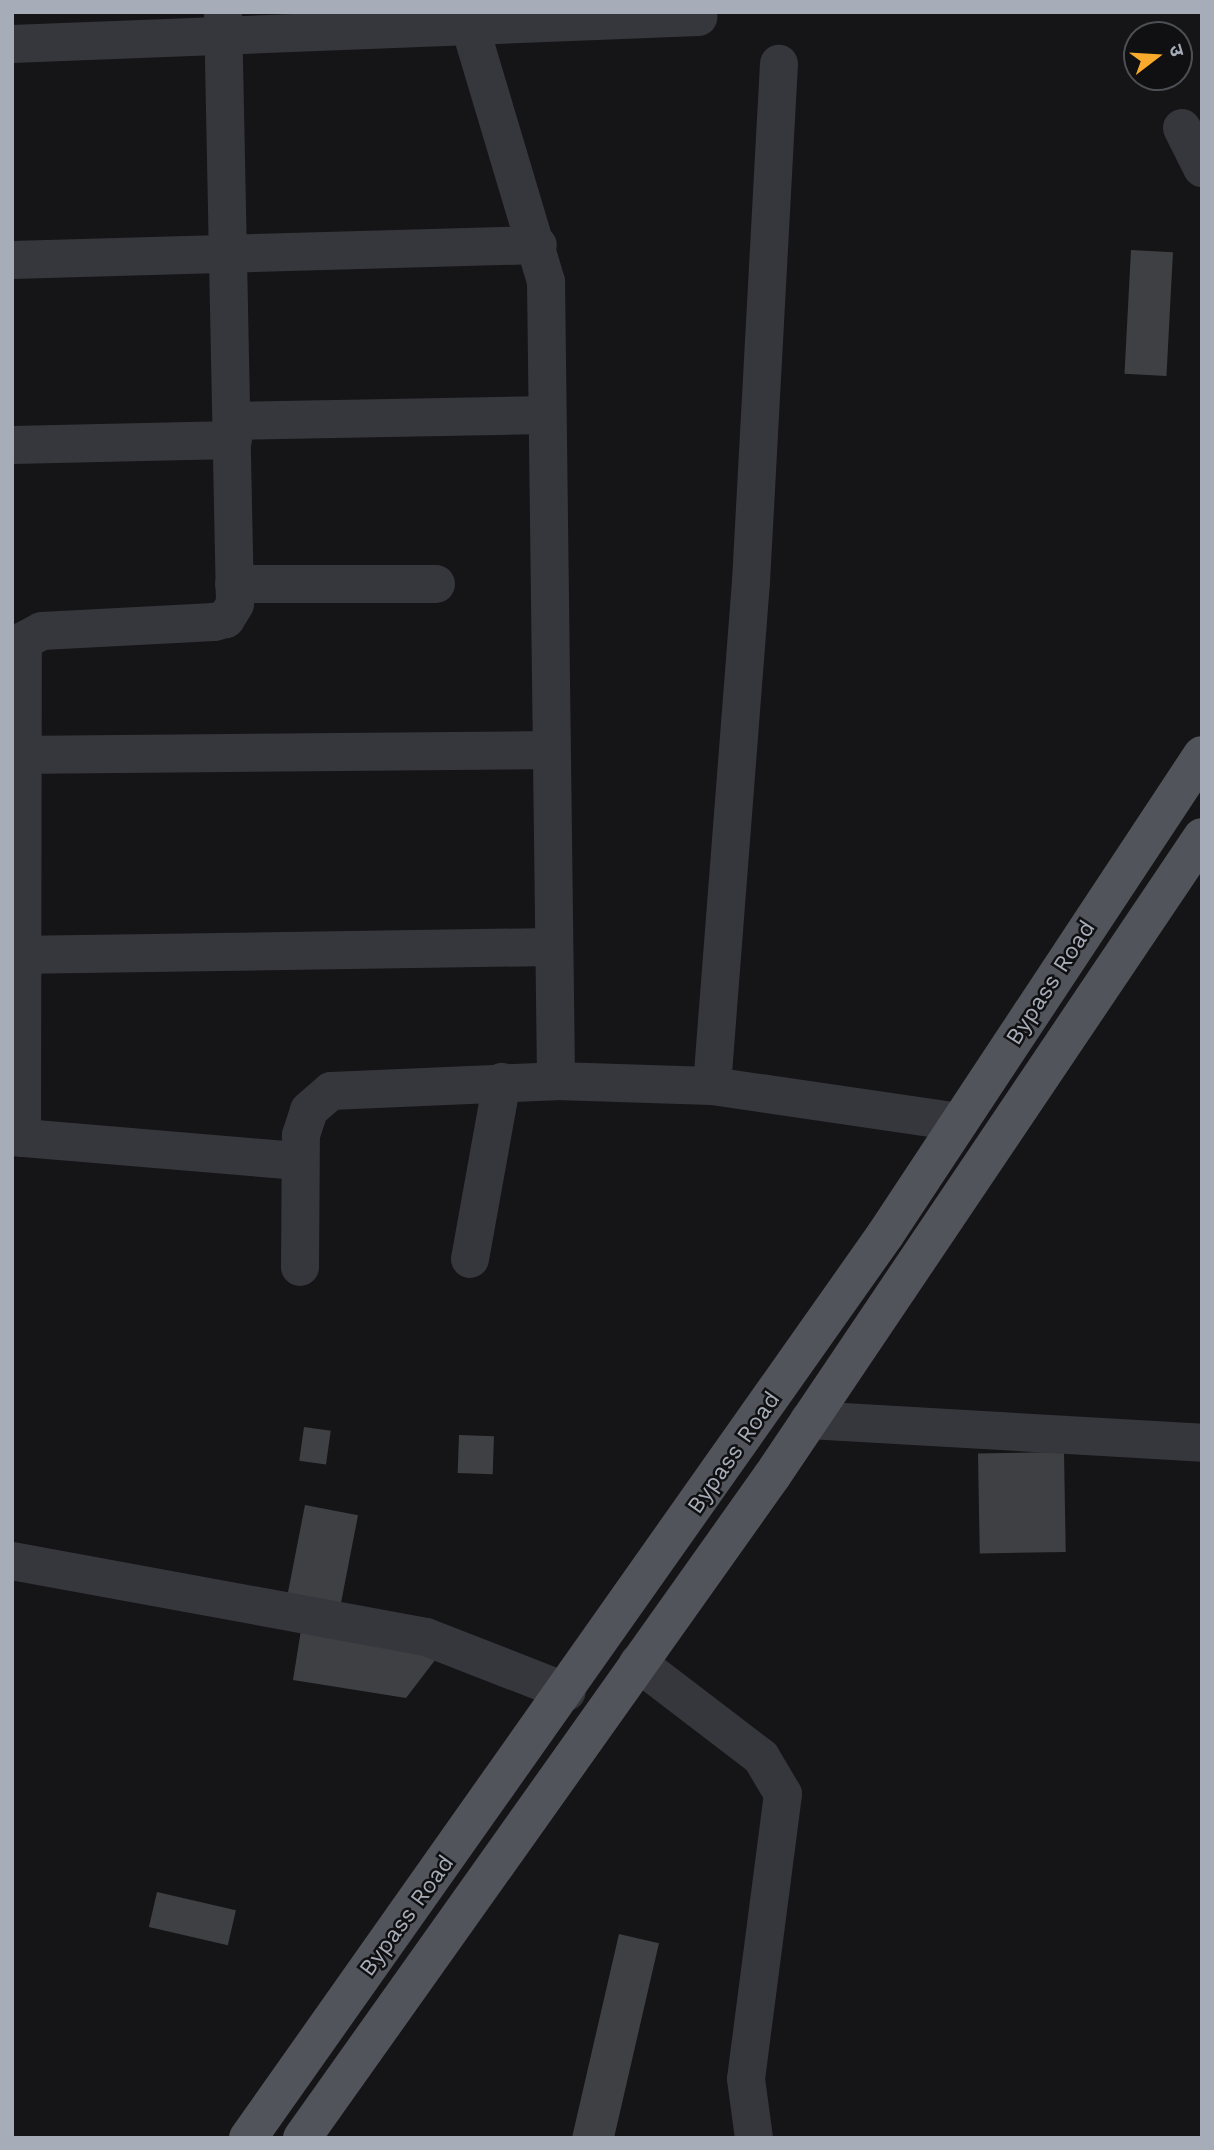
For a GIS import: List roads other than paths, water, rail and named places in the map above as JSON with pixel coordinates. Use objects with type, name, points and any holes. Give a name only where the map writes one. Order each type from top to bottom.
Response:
[{"type":"main road","name":"Bypass Road","points":[[248,2138],[567,1692],[959,1122],[1202,755]]},
{"type":"main road","name":"Bypass Road","points":[[302,2138],[809,1420],[1202,837]]},
{"type":"main road","points":[[371,1966],[405,1991]]},
{"type":"street","points":[[12,44],[223,26],[471,30],[698,17]]},
{"type":"street","points":[[223,26],[234,584],[226,619],[42,631],[23,640],[16,755],[17,1138],[299,1161]]},
{"type":"street","points":[[471,30],[538,245],[546,281],[556,1081]]},
{"type":"street","points":[[712,1086],[751,582],[779,64]]},
{"type":"street","points":[[1182,128],[1202,168]]},
{"type":"street","points":[[12,260],[229,256],[538,245]]},
{"type":"street","points":[[12,445],[233,430],[547,415]]},
{"type":"street","points":[[234,584],[436,584]]},
{"type":"street","points":[[16,755],[550,750]]},
{"type":"street","points":[[18,955],[553,947]]},
{"type":"street","points":[[300,1267],[299,1161],[309,1110],[331,1091],[556,1081],[712,1086],[959,1122]]},
{"type":"street","points":[[470,1259],[502,1082]]},
{"type":"street","points":[[809,1420],[1202,1443]]},
{"type":"street","points":[[12,1561],[426,1637],[567,1692]]},
{"type":"street","points":[[638,1664],[761,1757],[783,1794],[746,2078],[754,2138]]}]
